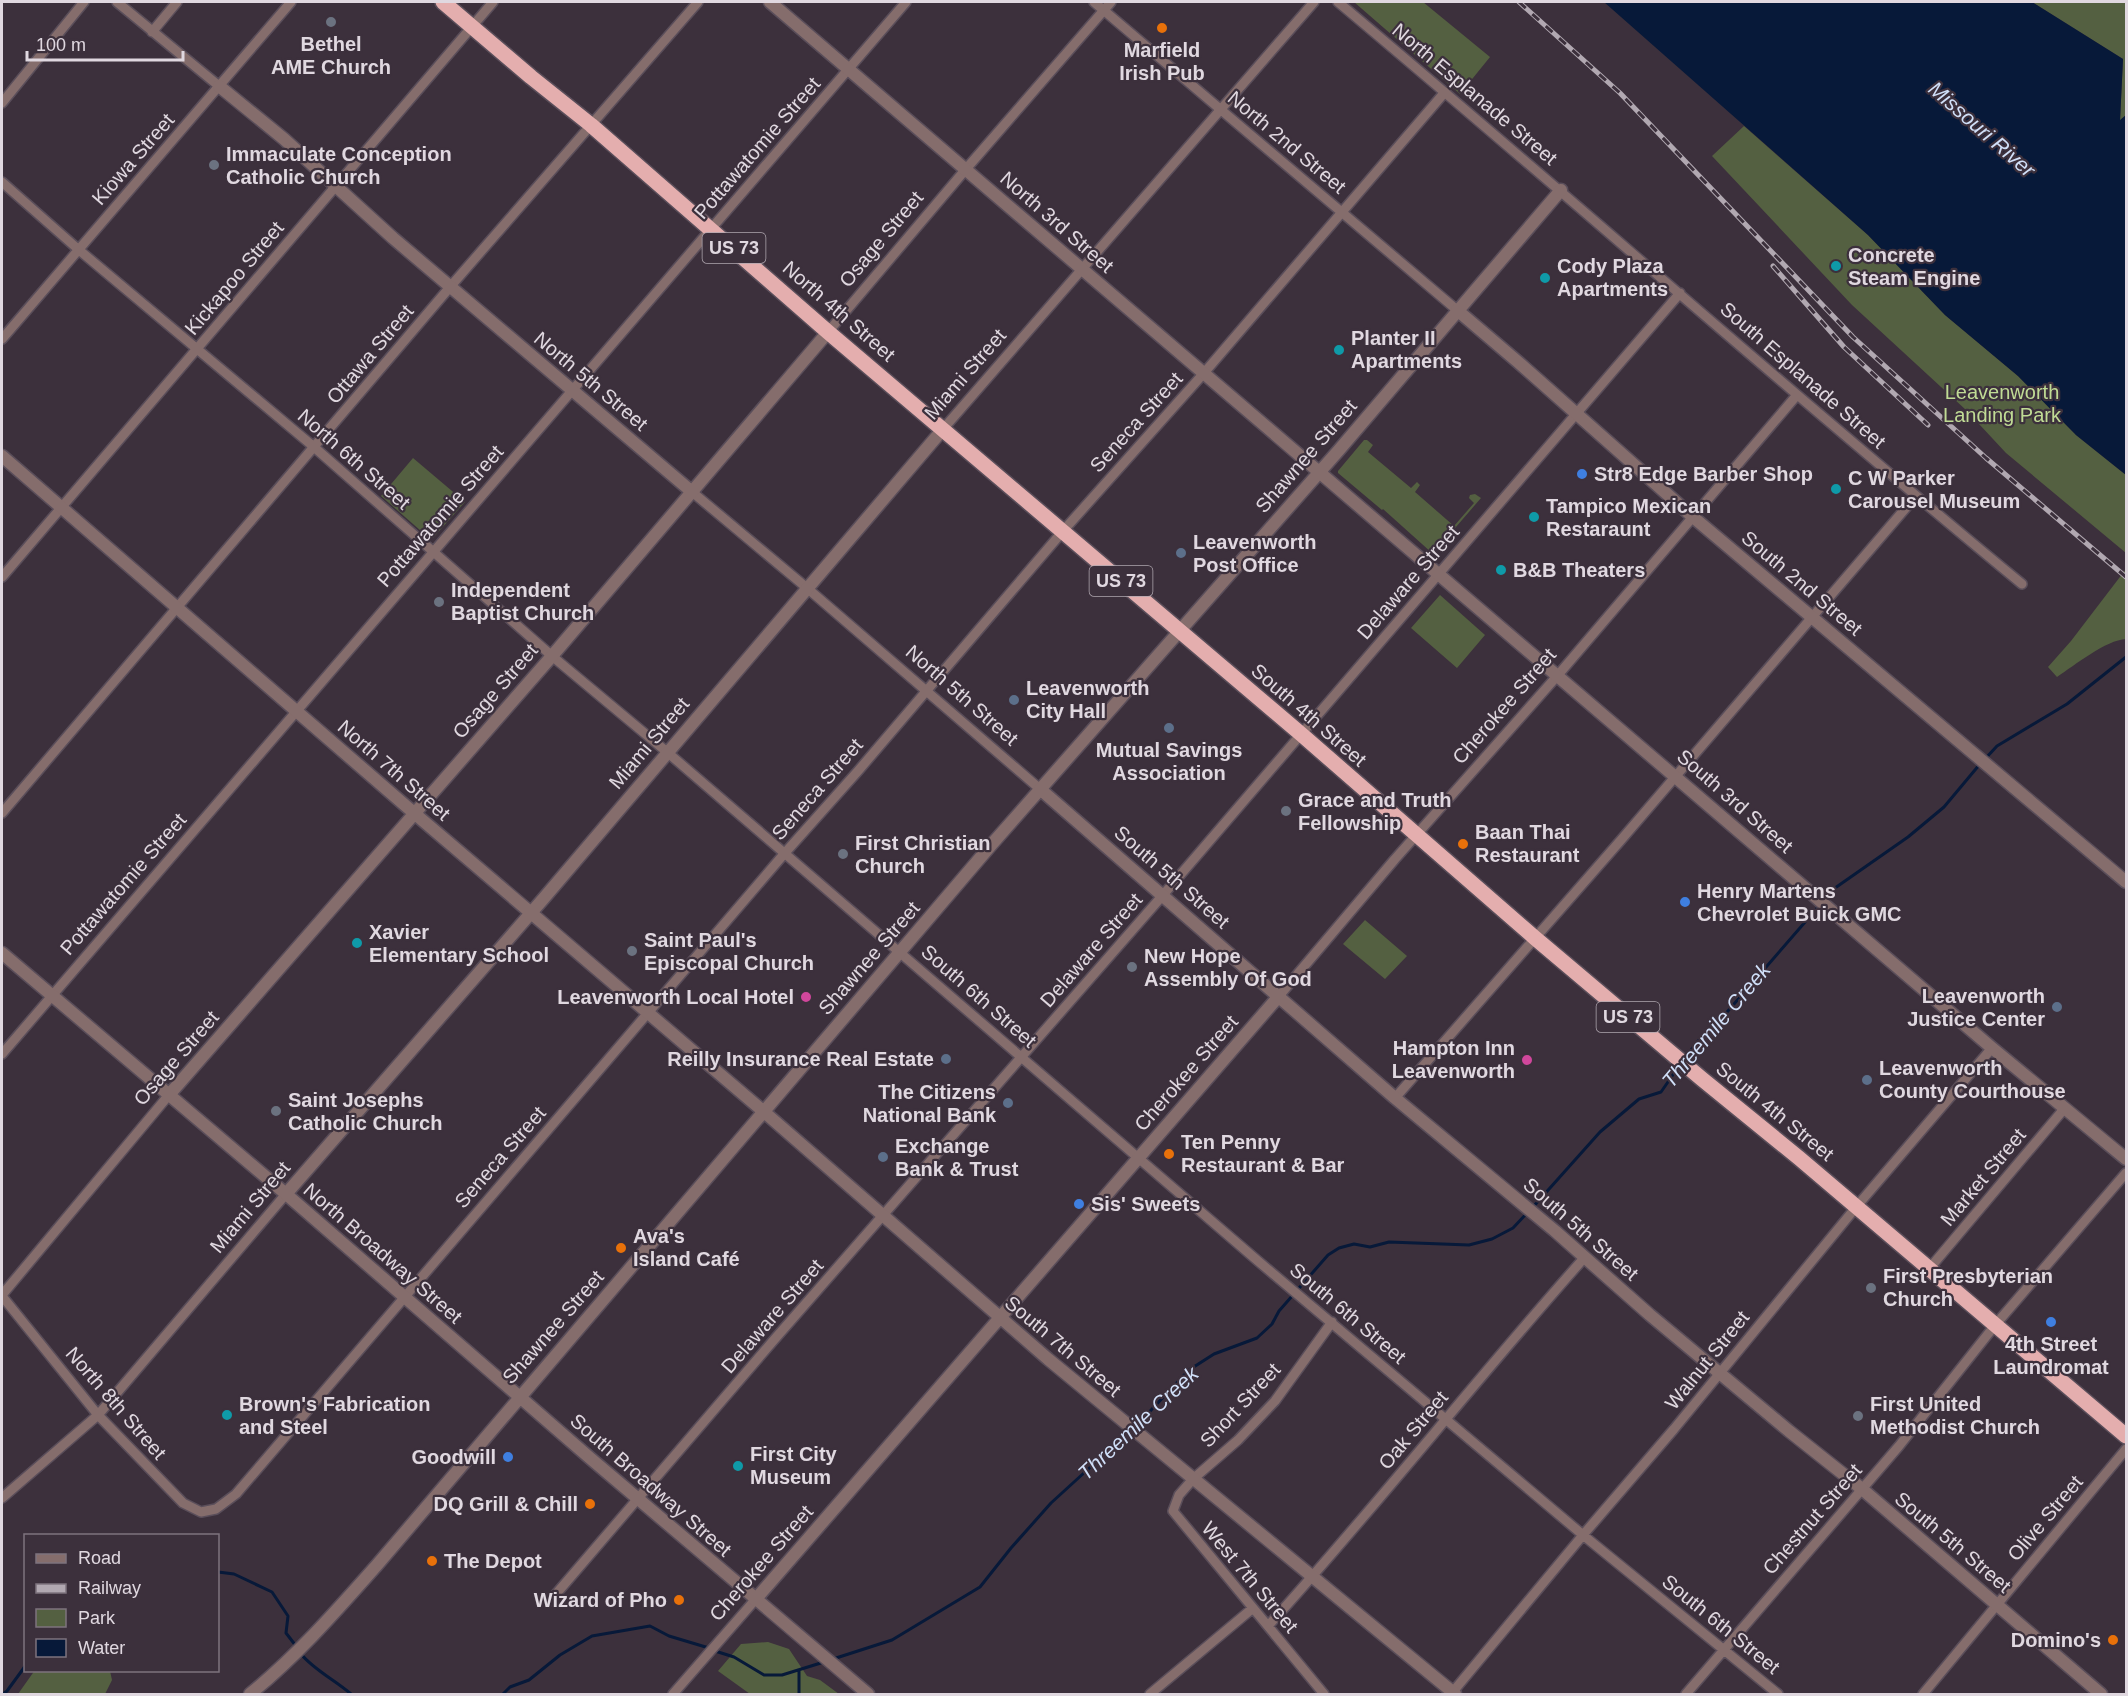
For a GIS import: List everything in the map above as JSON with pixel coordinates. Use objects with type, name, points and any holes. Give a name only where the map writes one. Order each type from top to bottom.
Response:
[{"type":"highway","name":"North 4th Street","points":[[443,2],[591,125],[828,332],[944,428],[1179,631]]},
{"type":"highway","name":"South 4th Street","points":[[1179,631],[1535,938],[1857,1206],[2127,1436]]},
{"type":"street","points":[[2,103],[84,2]]},
{"type":"street","name":"North 5th Street","points":[[117,2],[284,139],[393,238],[927,690],[1040,789]]},
{"type":"street","points":[[152,32],[177,2]]},
{"type":"street","name":"Kiowa Street","points":[[2,339],[291,2]]},
{"type":"street","name":"Kickapoo Street","points":[[2,577],[493,2]]},
{"type":"street","name":"Ottawa Street","points":[[2,813],[176,606],[698,2]]},
{"type":"street","name":"North 3rd Street","points":[[770,2],[1318,473]]},
{"type":"street","name":"Pottawatomie Street","points":[[2,1054],[906,2]]},
{"type":"street","name":"North 2nd Street","points":[[1094,2],[1457,310]]},
{"type":"street","name":"Osage Street","points":[[2,1295],[168,1096],[552,656],[1111,2]]},
{"type":"street","name":"Miami Street","points":[[2,1498],[98,1415],[286,1194],[531,913],[944,428],[1314,2]]},
{"type":"street","name":"North Esplanade Street","points":[[1338,2],[1562,190]]},
{"type":"street","name":"Seneca Street","points":[[216,1509],[236,1494],[784,854],[1063,531],[1204,373],[1445,92]]},
{"type":"street","name":"North 6th Street","points":[[2,182],[79,250],[314,447],[552,656],[900,952]]},
{"type":"street","name":"South Esplanade Street","points":[[1562,190],[1916,496],[2022,584]]},
{"type":"street","name":"Shawnee Street","points":[[250,1695],[325,1623],[377,1565],[1040,789],[1318,473],[1562,190]]},
{"type":"street","name":"Delaware Street","points":[[550,1601],[1163,895],[1680,293]]},
{"type":"street","name":"South 2nd Street","points":[[1457,310],[1693,517],[2127,882]]},
{"type":"street","name":"Cherokee Street","points":[[672,1695],[1416,835],[1558,675],[1797,394]]},
{"type":"street","name":"North 7th Street","points":[[2,456],[414,813],[763,1111]]},
{"type":"street","name":"South 3rd Street","points":[[1318,473],[1558,675],[1992,1048],[2127,1159]]},
{"type":"street","points":[[1395,1098],[1916,496]]},
{"type":"street","name":"South 5th Street","points":[[1040,789],[1395,1098],[1862,1489],[2101,1695]]},
{"type":"street","name":"South 6th Street","points":[[900,952],[1317,1310],[1778,1695]]},
{"type":"street","name":"North Broadway Street","points":[[2,953],[286,1194],[519,1397]]},
{"type":"street","name":"Walnut Street","points":[[1453,1694],[1583,1534],[1674,1429],[1857,1206],[1992,1048]]},
{"type":"street","name":"Market Street","points":[[1929,1269],[2064,1109]]},
{"type":"street","name":"South 7th Street","points":[[763,1111],[1096,1400],[1453,1694]]},
{"type":"street","name":"Chestnut Street","points":[[1686,1695],[1862,1489],[1995,1324],[2127,1173]]},
{"type":"street","name":"Oak Street","points":[[1268,1626],[1313,1577],[1585,1257]]},
{"type":"street","name":"North 8th Street","points":[[2,1295],[98,1415],[183,1503],[201,1512],[216,1509]]},
{"type":"street","name":"Short Street","points":[[1193,1479],[1238,1440],[1275,1401],[1332,1322]]},
{"type":"street","name":"South Broadway Street","points":[[519,1397],[863,1691]]},
{"type":"street","name":"Olive Street","points":[[1923,1695],[1996,1604],[2127,1449]]},
{"type":"street","name":"West 7th Street","points":[[1193,1479],[1179,1495],[1173,1511],[1324,1695]]},
{"type":"street","points":[[1150,1695],[1253,1608]]},
{"type":"green space","points":[[1354,2],[1423,2],[1490,57],[1460,94]]},
{"type":"green space","points":[[2032,2],[2126,2],[2126,115],[2120,121],[2123,59]]},
{"type":"green space","name":"Leavenworth Landing Park","points":[[1744,126],[1868,235],[1945,315],[2018,376],[2076,435],[2126,475],[2126,553],[2006,453],[1966,410],[1852,305],[1712,156]]},
{"type":"green space","points":[[1364,440],[1373,445],[1368,452],[1411,488],[1417,482],[1420,485],[1415,492],[1454,526],[1474,503],[1469,498],[1470,495],[1475,494],[1481,498],[1437,549],[1433,546],[1430,549],[1432,553],[1338,473]]},
{"type":"green space","points":[[413,458],[465,502],[433,538],[429,538],[381,496]]},
{"type":"green space","points":[[2126,569],[2126,639],[2100,648],[2057,677],[2048,667],[2071,641]]},
{"type":"green space","points":[[1440,595],[1485,635],[1457,668],[1411,628]]},
{"type":"green space","points":[[1365,920],[1407,956],[1385,979],[1343,944]]},
{"type":"green space","points":[[768,1642],[789,1649],[807,1676],[820,1680],[839,1694],[750,1694],[718,1671],[741,1644]]},
{"type":"green space","points":[[34,1672],[110,1672],[112,1680],[105,1694],[18,1694]]},
{"type":"water","name":"Missouri River","points":[[1604,2],[2032,2],[2123,59],[2120,120],[2126,115],[2126,475],[2076,435],[2018,376],[1945,315],[1868,235]]},
{"type":"waterway","name":"Threemile Creek","points":[[1985,759],[1997,746],[2067,704],[2126,657]]},
{"type":"waterway","name":"Threemile Creek","points":[[1824,901],[1835,888],[1908,837],[1944,807],[1980,764]]},
{"type":"waterway","name":"Threemile Creek","points":[[1685,1059],[1696,1043],[1721,1019],[1819,906]]},
{"type":"waterway","name":"Threemile Creek","points":[[1533,1207],[1600,1132],[1639,1099],[1661,1092],[1679,1066]]},
{"type":"waterway","name":"Threemile Creek","points":[[1136,1426],[1189,1370],[1214,1354],[1257,1338],[1272,1324],[1279,1311],[1328,1255],[1339,1248],[1354,1244],[1370,1247],[1389,1242],[1469,1245],[1492,1239],[1513,1228],[1528,1212]]},
{"type":"waterway","name":"Threemile Creek","points":[[833,1659],[892,1640],[980,1587],[1051,1503],[1131,1430]]},
{"type":"waterway","name":"Threemile Creek","points":[[219,1572],[234,1574],[272,1592],[288,1616],[286,1633],[296,1646]]},
{"type":"waterway","name":"Threemile Creek","points":[[503,1694],[510,1687],[529,1680],[560,1655],[592,1636],[650,1626],[669,1636],[709,1648]]},
{"type":"waterway","name":"Threemile Creek","points":[[715,1651],[734,1657],[764,1675],[782,1675],[824,1662]]},
{"type":"waterway","name":"Threemile Creek","points":[[301,1654],[351,1694]]},
{"type":"waterway","name":"Threemile Creek","points":[[3,1694],[24,1668]]},
{"type":"waterway","points":[[799,1670],[799,1694]]},
{"type":"railway","points":[[1519,2],[1620,93],[1853,337],[1986,458],[2126,577]]},
{"type":"railway","points":[[1773,266],[1844,347],[1928,425]]},
{"type":"place","name":"Bethel AME Church","points":[[331,22]]},
{"type":"place","name":"Marfield Irish Pub","points":[[1162,28]]},
{"type":"place","name":"Immaculate Conception Catholic Church","points":[[214,165]]},
{"type":"place","name":"Concrete Steam Engine","points":[[1836,266]]},
{"type":"place","name":"Cody Plaza Apartments","points":[[1545,278]]},
{"type":"place","name":"Planter II Apartments","points":[[1339,350]]},
{"type":"place","name":"Str8 Edge Barber Shop","points":[[1582,474]]},
{"type":"place","name":"C W Parker Carousel Museum","points":[[1836,489]]},
{"type":"place","name":"Tampico Mexican Restaraunt","points":[[1534,517]]},
{"type":"place","name":"Leavenworth Post Office","points":[[1181,553]]},
{"type":"place","name":"B&B Theaters","points":[[1501,570]]},
{"type":"place","name":"Independent Baptist Church","points":[[439,602]]},
{"type":"place","name":"Leavenworth City Hall","points":[[1014,700]]},
{"type":"place","name":"Mutual Savings Association","points":[[1169,728]]},
{"type":"place","name":"Grace and Truth Fellowship","points":[[1286,811]]},
{"type":"place","name":"Baan Thai Restaurant","points":[[1463,844]]},
{"type":"place","name":"First Christian Church","points":[[843,854]]},
{"type":"place","name":"Henry Martens Chevrolet Buick GMC","points":[[1685,902]]},
{"type":"place","name":"Xavier Elementary School","points":[[357,943]]},
{"type":"place","name":"Saint Paul's Episcopal Church","points":[[632,951]]},
{"type":"place","name":"New Hope Assembly Of God","points":[[1132,967]]},
{"type":"place","name":"Leavenworth Local Hotel","points":[[806,997]]},
{"type":"place","name":"Leavenworth Justice Center","points":[[2057,1007]]},
{"type":"place","name":"Reilly Insurance Real Estate","points":[[946,1059]]},
{"type":"place","name":"Hampton Inn Leavenworth","points":[[1527,1060]]},
{"type":"place","name":"Leavenworth County Courthouse","points":[[1867,1080]]},
{"type":"place","name":"The Citizens National Bank","points":[[1008,1103]]},
{"type":"place","name":"Saint Josephs Catholic Church","points":[[276,1111]]},
{"type":"place","name":"Ten Penny Restaurant & Bar","points":[[1169,1154]]},
{"type":"place","name":"Exchange Bank & Trust","points":[[883,1157]]},
{"type":"place","name":"Sis' Sweets","points":[[1079,1204]]},
{"type":"place","name":"Ava's Island Café","points":[[621,1248]]},
{"type":"place","name":"First Presbyterian Church","points":[[1871,1288]]},
{"type":"place","name":"4th Street Laundromat","points":[[2051,1322]]},
{"type":"place","name":"Brown's Fabrication and Steel","points":[[227,1415]]},
{"type":"place","name":"First United Methodist Church","points":[[1858,1416]]},
{"type":"place","name":"Goodwill","points":[[508,1457]]},
{"type":"place","name":"First City Museum","points":[[738,1466]]},
{"type":"place","name":"DQ Grill & Chill","points":[[590,1504]]},
{"type":"place","name":"The Depot","points":[[432,1561]]},
{"type":"place","name":"Wizard of Pho","points":[[679,1600]]},
{"type":"place","name":"Domino's","points":[[2113,1640]]}]
